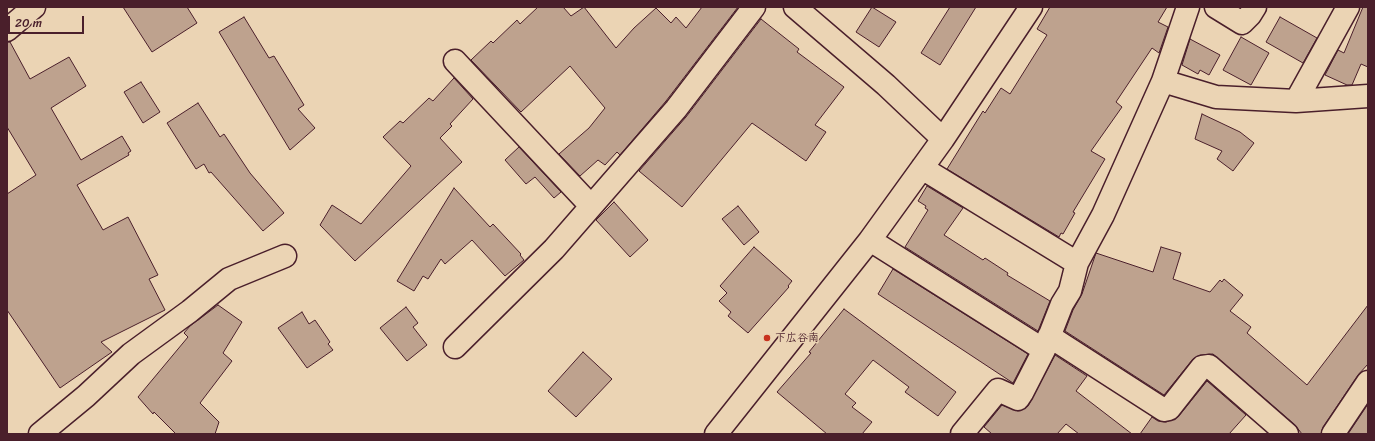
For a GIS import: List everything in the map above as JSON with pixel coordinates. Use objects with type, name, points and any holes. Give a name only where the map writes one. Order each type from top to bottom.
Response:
[{"type":"street","points":[[7,30],[34,7]]},
{"type":"street","points":[[455,347],[554,250],[676,109],[754,7]]},
{"type":"street","points":[[795,7],[886,85],[943,138]]},
{"type":"street","points":[[716,434],[870,240],[943,138],[1031,7]]},
{"type":"street","points":[[962,434],[998,390],[1018,399],[1047,343],[1062,304],[1070,291],[1077,263],[1103,215],[1163,81],[1188,7]]},
{"type":"street","points":[[1216,7],[1242,23],[1255,7]]},
{"type":"street","points":[[1296,101],[1348,7]]},
{"type":"street","points":[[455,61],[591,206]]},
{"type":"street","points":[[1163,81],[1216,97],[1296,101],[1368,96]]},
{"type":"street","points":[[922,168],[1077,263]]},
{"type":"street","points":[[870,240],[1164,410],[1169,410],[1202,367],[1209,366],[1281,432]]},
{"type":"street","points":[[40,434],[86,396],[131,354],[190,311],[229,279],[285,256]]},
{"type":"street","points":[[1333,434],[1368,382]]},
{"type":"building","points":[[123,7],[187,7],[197,23],[152,52]]},
{"type":"building","points":[[538,7],[563,7],[571,16],[584,7],[616,48],[634,28],[656,8],[671,23],[676,17],[686,28],[702,7],[738,7],[666,101],[620,155],[617,152],[605,165],[598,160],[580,176],[559,154],[589,128],[605,108],[570,66],[521,112],[471,60],[491,41],[493,43],[517,20],[520,24]]},
{"type":"building","points":[[872,7],[896,22],[879,47],[856,32]]},
{"type":"building","points":[[950,7],[976,7],[940,65],[921,53]]},
{"type":"building","points":[[1050,7],[1167,7],[1158,22],[1168,27],[1159,53],[1152,48],[1116,102],[1122,107],[1091,151],[1105,159],[1073,212],[1075,213],[1063,234],[1061,233],[1059,237],[947,169],[983,111],[985,113],[1001,88],[1010,94],[1047,35],[1037,29]]},
{"type":"building","points":[[1363,7],[1368,7],[1368,67],[1361,64],[1352,85],[1347,85],[1325,75],[1338,50],[1344,53]]},
{"type":"building","points":[[244,17],[269,58],[274,56],[304,105],[298,109],[315,128],[290,150],[219,32]]},
{"type":"building","points":[[1280,17],[1317,38],[1303,63],[1266,42]]},
{"type":"building","points":[[761,19],[799,49],[797,52],[844,87],[815,125],[826,132],[806,161],[752,123],[682,207],[639,171],[686,117]]},
{"type":"building","points":[[1241,37],[1269,53],[1251,85],[1223,70]]},
{"type":"building","points":[[1190,39],[1220,55],[1209,75],[1200,70],[1198,74],[1182,65]]},
{"type":"building","points":[[7,42],[10,42],[30,79],[69,57],[86,86],[51,108],[81,160],[122,136],[131,151],[128,153],[129,155],[77,185],[103,230],[128,217],[158,275],[149,279],[165,310],[101,342],[112,352],[60,388],[7,310],[7,194],[36,175],[7,127]]},
{"type":"building","points":[[454,78],[473,99],[450,124],[452,126],[440,138],[462,162],[355,261],[320,225],[332,205],[361,224],[411,166],[383,137],[400,121],[403,123],[429,98],[433,101]]},
{"type":"building","points":[[141,82],[160,112],[143,123],[124,92]]},
{"type":"building","points":[[198,103],[220,137],[224,134],[250,173],[284,213],[263,231],[211,172],[209,173],[204,164],[196,169],[167,123]]},
{"type":"building","points":[[1202,114],[1240,132],[1254,143],[1233,171],[1217,159],[1222,151],[1195,139]]},
{"type":"building","points":[[519,147],[561,192],[554,198],[535,177],[526,184],[505,160]]},
{"type":"building","points":[[927,186],[963,208],[944,235],[983,260],[985,258],[1008,273],[1007,275],[1050,301],[1038,331],[905,247],[928,210],[925,208],[926,206],[918,201]]},
{"type":"building","points":[[454,188],[490,227],[493,224],[521,254],[520,255],[524,260],[505,276],[472,240],[445,264],[441,259],[428,279],[423,276],[414,291],[397,281]]},
{"type":"building","points":[[614,202],[648,240],[630,257],[596,220]]},
{"type":"building","points":[[738,206],[759,232],[744,245],[722,219]]},
{"type":"building","points":[[754,247],[792,281],[788,286],[789,287],[748,333],[728,316],[731,312],[719,301],[727,293],[720,286]]},
{"type":"building","points":[[1161,247],[1181,253],[1173,279],[1210,292],[1220,280],[1222,282],[1224,279],[1243,295],[1230,311],[1251,327],[1247,333],[1307,385],[1368,305],[1368,364],[1358,375],[1323,427],[1321,434],[1302,434],[1295,425],[1213,354],[1200,355],[1193,359],[1164,395],[1065,331],[1073,310],[1082,294],[1096,253],[1153,272]]},
{"type":"building","points":[[893,269],[1028,354],[1013,383],[878,294]]},
{"type":"building","points":[[218,305],[242,322],[223,353],[232,361],[200,403],[219,422],[215,434],[176,434],[154,412],[153,414],[138,397],[188,337],[184,333],[190,326]]},
{"type":"building","points":[[406,307],[418,323],[413,327],[427,345],[407,361],[380,328]]},
{"type":"building","points":[[844,309],[956,392],[938,416],[905,392],[909,387],[873,360],[845,394],[856,403],[852,407],[872,422],[862,434],[827,434],[777,392],[811,353],[809,352]]},
{"type":"building","points":[[302,312],[309,324],[315,320],[330,342],[328,344],[333,350],[307,368],[278,328]]},
{"type":"building","points":[[583,352],[612,379],[576,417],[548,391]]},
{"type":"building","points":[[1055,355],[1087,376],[1076,391],[1132,434],[1079,434],[1066,424],[1057,434],[992,434],[984,427],[1002,405],[1018,411],[1028,406]]},
{"type":"building","points":[[1207,381],[1246,415],[1229,434],[1140,434],[1152,417],[1158,421],[1166,422],[1178,417]]},
{"type":"building","points":[[1368,404],[1368,434],[1348,434]]},
{"type":"place","name":"下広谷南","points":[[767,338]]}]
